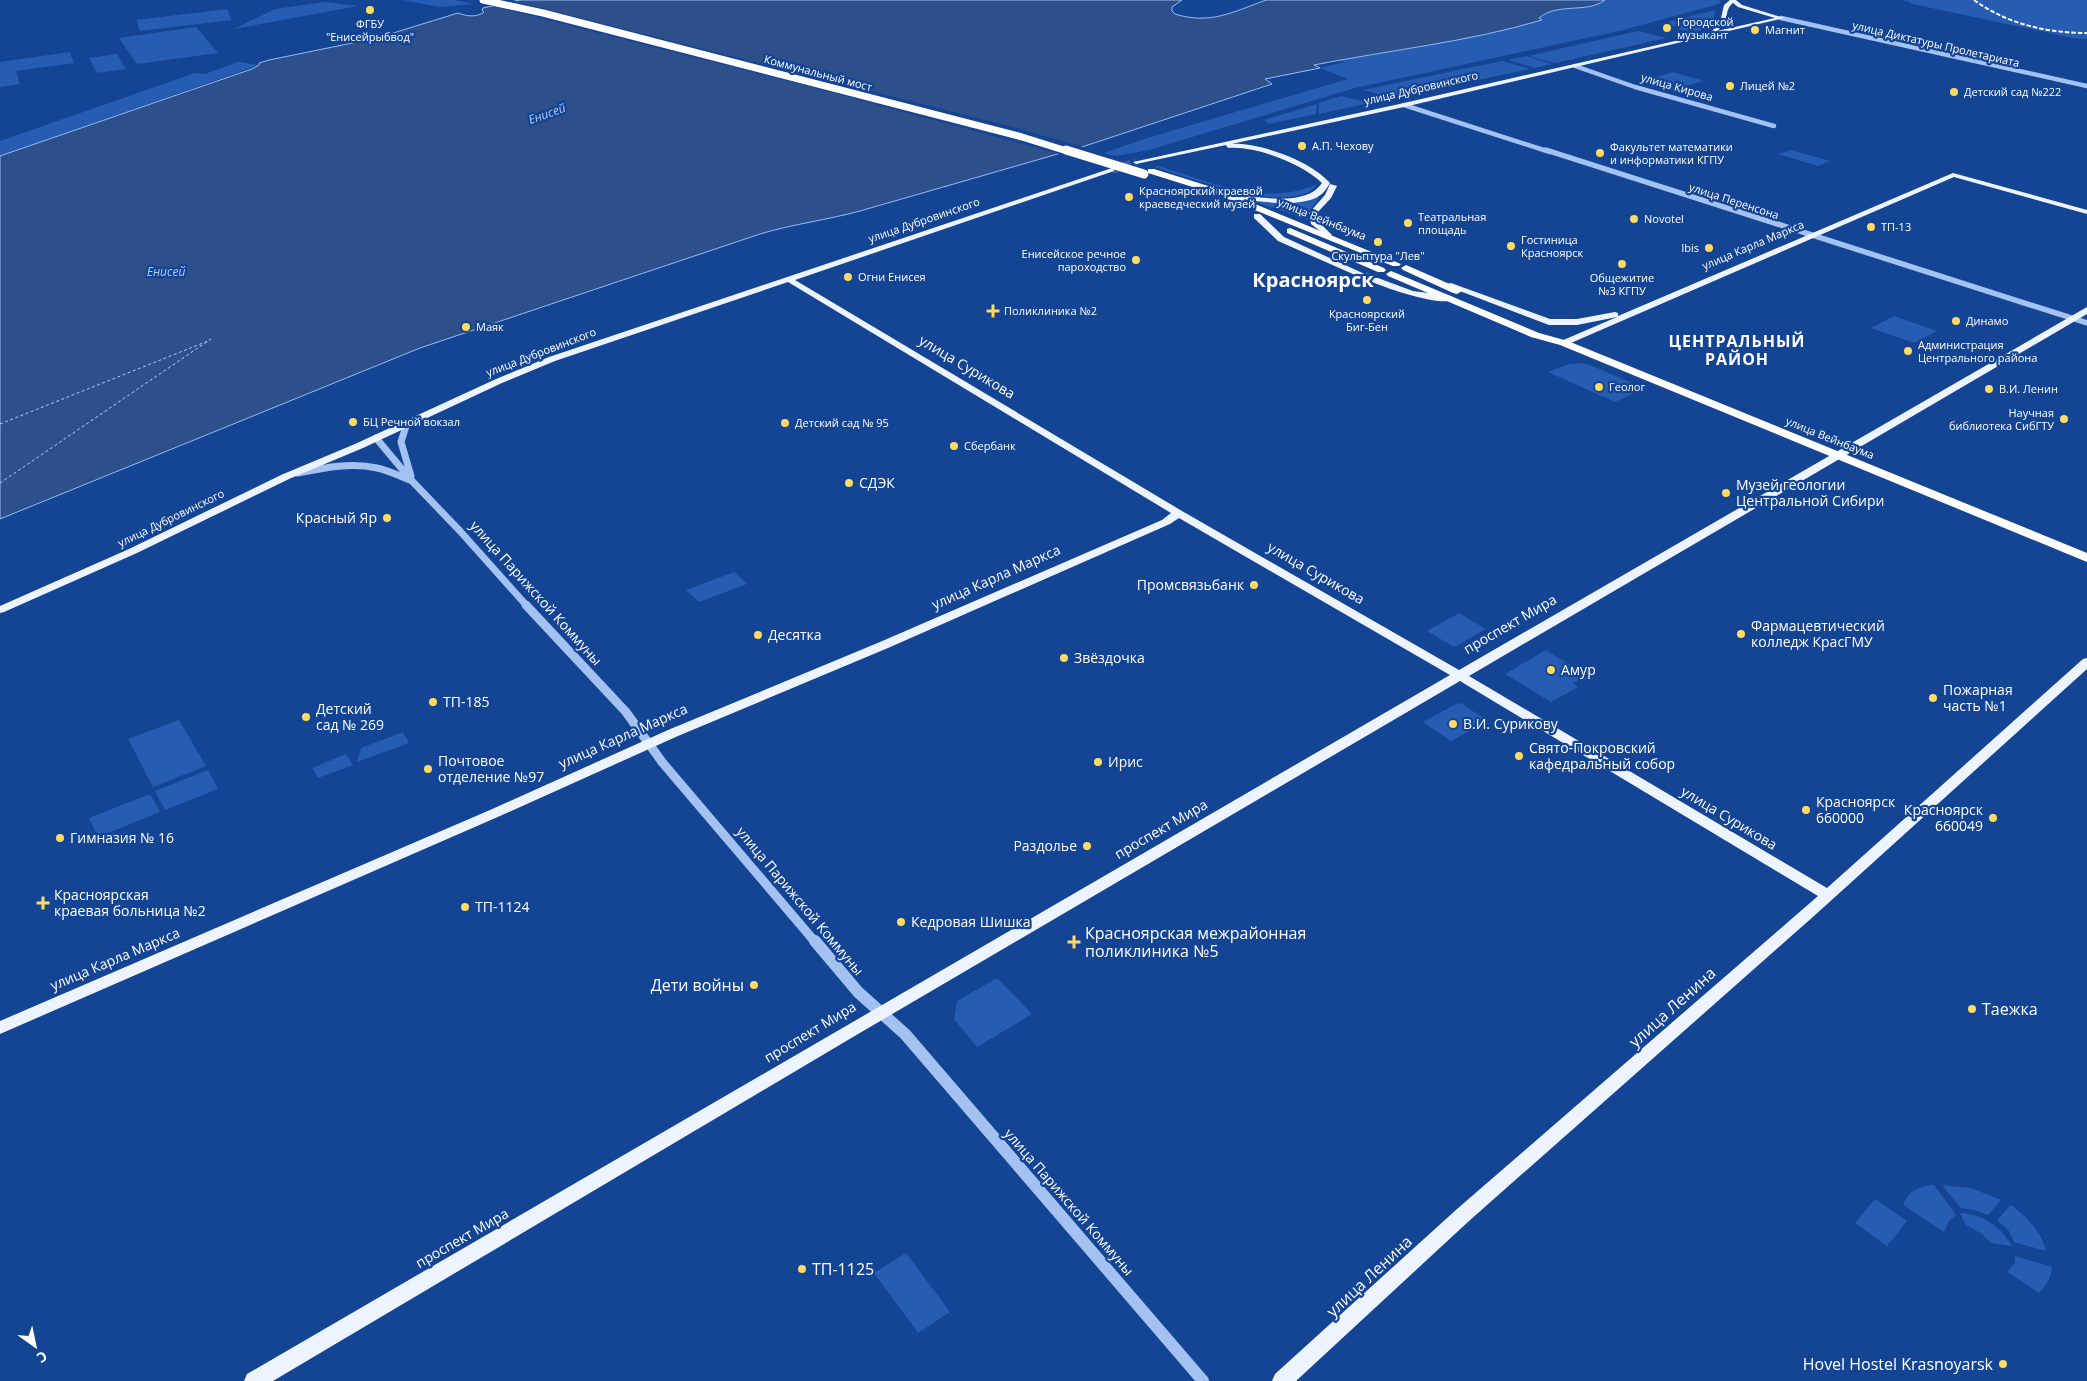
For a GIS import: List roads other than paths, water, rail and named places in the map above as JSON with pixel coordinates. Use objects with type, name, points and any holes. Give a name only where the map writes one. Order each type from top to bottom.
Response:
[{"type":"highway","name":"Коммунальный мост","points":[[483,0],[543,13],[1022,137],[1148,173]]},
{"type":"highway","name":"Коммунальный мост","points":[[494,0],[543,10],[1009,130],[1148,173]]},
{"type":"highway","name":"улица Вейнбаума","points":[[1148,173],[1218,192],[1396,264]]},
{"type":"highway","name":"улица Вейнбаума","points":[[1148,173],[1257,216],[1535,335],[1564,343],[2087,558]]},
{"type":"highway","name":"улица Вейнбаума","points":[[1406,268],[1543,330],[1564,343]]},
{"type":"main road","points":[[1710,33],[1723,24],[1727,5],[1733,0],[1740,6],[1781,18]]},
{"type":"main road","name":"улица Дубровинского","points":[[1136,162],[1404,105],[1781,18]]},
{"type":"main road","points":[[1244,138],[1330,177],[1334,182],[1333,187],[1328,196],[1313,213],[1314,222],[1328,235]]},
{"type":"main road","points":[[1172,153],[1222,147],[1250,147],[1267,152],[1317,175],[1326,183],[1319,193],[1285,200],[1218,192]]},
{"type":"main road","name":"улица Дубровинского","points":[[0,610],[133,551],[291,474],[552,359],[1112,170]]},
{"type":"main road","name":"улица Карла Маркса","points":[[1564,343],[1953,175],[2087,212]]},
{"type":"main road","points":[[1257,216],[1281,239],[1365,276]]},
{"type":"main road","name":"улица Сурикова","points":[[788,279],[1178,513],[1460,675],[1828,895]]},
{"type":"main road","points":[[1375,280],[1397,290],[1435,298],[1450,298]]},
{"type":"main road","points":[[1432,280],[1548,322],[1577,322],[1638,311]]},
{"type":"main road","name":"проспект Мира","points":[[254,1381],[880,1013],[2087,310]]},
{"type":"main road","name":"улица Карла Маркса","points":[[0,1028],[486,817],[648,744],[1034,580],[1166,522],[1178,513]]},
{"type":"main road","name":"улица Ленина","points":[[1282,1381],[1464,1215],[1828,895],[2087,662]]},
{"type":"street","name":"улица Диктатуры Пролетариата","points":[[1781,18],[2087,86]]},
{"type":"street","name":"улица Кирова","points":[[1575,66],[1644,89],[1774,126]]},
{"type":"street","name":"улица Перенсона","points":[[1404,105],[2087,323]]},
{"type":"street","points":[[407,423],[401,442],[412,481]]},
{"type":"street","name":"улица Парижской Коммуны","points":[[376,438],[412,481],[460,530],[525,604],[626,712],[648,744],[858,992],[905,1034],[1203,1381]]},
{"type":"street","points":[[291,474],[320,468],[355,466],[374,468],[412,481]]},
{"type":"water","name":"Енисей","points":[[520,0],[1182,0],[1172,7],[1172,11],[1175,14],[1188,17],[1210,18],[1232,13],[1266,0],[1605,0],[1590,6],[1555,10],[1539,18],[1542,20],[1514,28],[1314,65],[1320,68],[1265,79],[1272,84],[1082,147],[860,211],[760,234],[420,348],[0,519],[0,156],[252,69],[259,65],[259,63],[269,60],[377,38],[458,13],[474,16],[484,12],[483,8]]},
{"type":"tunnel","points":[[1112,170],[1136,162]]},
{"type":"tunnel","points":[[1365,276],[1375,280]]},
{"type":"railway","points":[[1974,0],[2000,15],[2028,26],[2072,33],[2087,33]]},
{"type":"place","name":"ФГБУ \"Енисейрыбвод\"","points":[[370,10]]},
{"type":"place","name":"Городской музыкант","points":[[1667,28]]},
{"type":"place","name":"Магнит","points":[[1755,30]]},
{"type":"place","name":"Лицей №2","points":[[1730,86]]},
{"type":"place","name":"Детский сад №222","points":[[1954,92]]},
{"type":"place","name":"А.П. Чехову","points":[[1302,146]]},
{"type":"place","name":"Факультет математики и информатики КГПУ","points":[[1600,153]]},
{"type":"place","name":"Красноярский краевой краеведческий музей","points":[[1129,197]]},
{"type":"place","name":"Novotel","points":[[1634,219]]},
{"type":"place","name":"Театральная площадь","points":[[1408,223]]},
{"type":"place","name":"ТП-13","points":[[1871,227]]},
{"type":"place","name":"Скульптура \"Лев\"","points":[[1378,242]]},
{"type":"place","name":"Гостиница Красноярск","points":[[1511,246]]},
{"type":"place","name":"Ibis","points":[[1709,248]]},
{"type":"place","name":"Енисейское речное пароходство","points":[[1136,260]]},
{"type":"place","name":"Общежитие №3 КГПУ","points":[[1622,264]]},
{"type":"place","name":"Огни Енисея","points":[[848,277]]},
{"type":"place","name":"Красноярский Биг-Бен","points":[[1367,300]]},
{"type":"place","name":"Поликлиника №2","points":[[993,311]]},
{"type":"place","name":"Динамо","points":[[1956,321]]},
{"type":"place","name":"Маяк","points":[[466,327]]},
{"type":"place","name":"Администрация Центрального района","points":[[1908,351]]},
{"type":"place","name":"Геолог","points":[[1599,387]]},
{"type":"place","name":"В.И. Ленин","points":[[1989,389]]},
{"type":"place","name":"Научная библиотека СибГТУ","points":[[2064,419]]},
{"type":"place","name":"БЦ Речной вокзал","points":[[353,422]]},
{"type":"place","name":"Детский сад № 95","points":[[785,423]]},
{"type":"place","name":"Сбербанк","points":[[954,446]]},
{"type":"place","name":"СДЭК","points":[[849,483]]},
{"type":"place","name":"Музей геологии Центральной Сибири","points":[[1726,493]]},
{"type":"place","name":"Красный Яр","points":[[387,518]]},
{"type":"place","name":"Промсвязьбанк","points":[[1254,585]]},
{"type":"place","name":"Фармацевтический колледж КрасГМУ","points":[[1741,634]]},
{"type":"place","name":"Десятка","points":[[758,635]]},
{"type":"place","name":"Звёздочка","points":[[1064,658]]},
{"type":"place","name":"Амур","points":[[1551,670]]},
{"type":"place","name":"Пожарная часть №1","points":[[1933,698]]},
{"type":"place","name":"ТП-185","points":[[433,702]]},
{"type":"place","name":"Детский сад № 269","points":[[306,717]]},
{"type":"place","name":"В.И. Сурикову","points":[[1453,724]]},
{"type":"place","name":"Свято-Покровский кафедральный собор","points":[[1519,756]]},
{"type":"place","name":"Ирис","points":[[1098,762]]},
{"type":"place","name":"Почтовое отделение №97","points":[[428,769]]},
{"type":"place","name":"Красноярск 660000","points":[[1806,810]]},
{"type":"place","name":"Красноярск 660049","points":[[1993,818]]},
{"type":"place","name":"Гимназия № 16","points":[[60,838]]},
{"type":"place","name":"Раздолье","points":[[1087,846]]},
{"type":"place","name":"Красноярская краевая больница №2","points":[[43,903]]},
{"type":"place","name":"ТП-1124","points":[[465,907]]},
{"type":"place","name":"Кедровая Шишка","points":[[901,922]]},
{"type":"place","name":"Красноярская межрайонная поликлиника №5","points":[[1074,942]]},
{"type":"place","name":"Дети войны","points":[[754,985]]},
{"type":"place","name":"Таежка","points":[[1972,1009]]},
{"type":"place","name":"ТП-1125","points":[[802,1269]]},
{"type":"place","name":"Hovel Hostel Krasnoyarsk","points":[[2003,1364]]},
{"type":"district","name":"Красноярск","points":[[1313,280]]},
{"type":"district","name":"ЦЕНТРАЛЬНЫЙ РАЙОН","points":[[1737,350]]}]
